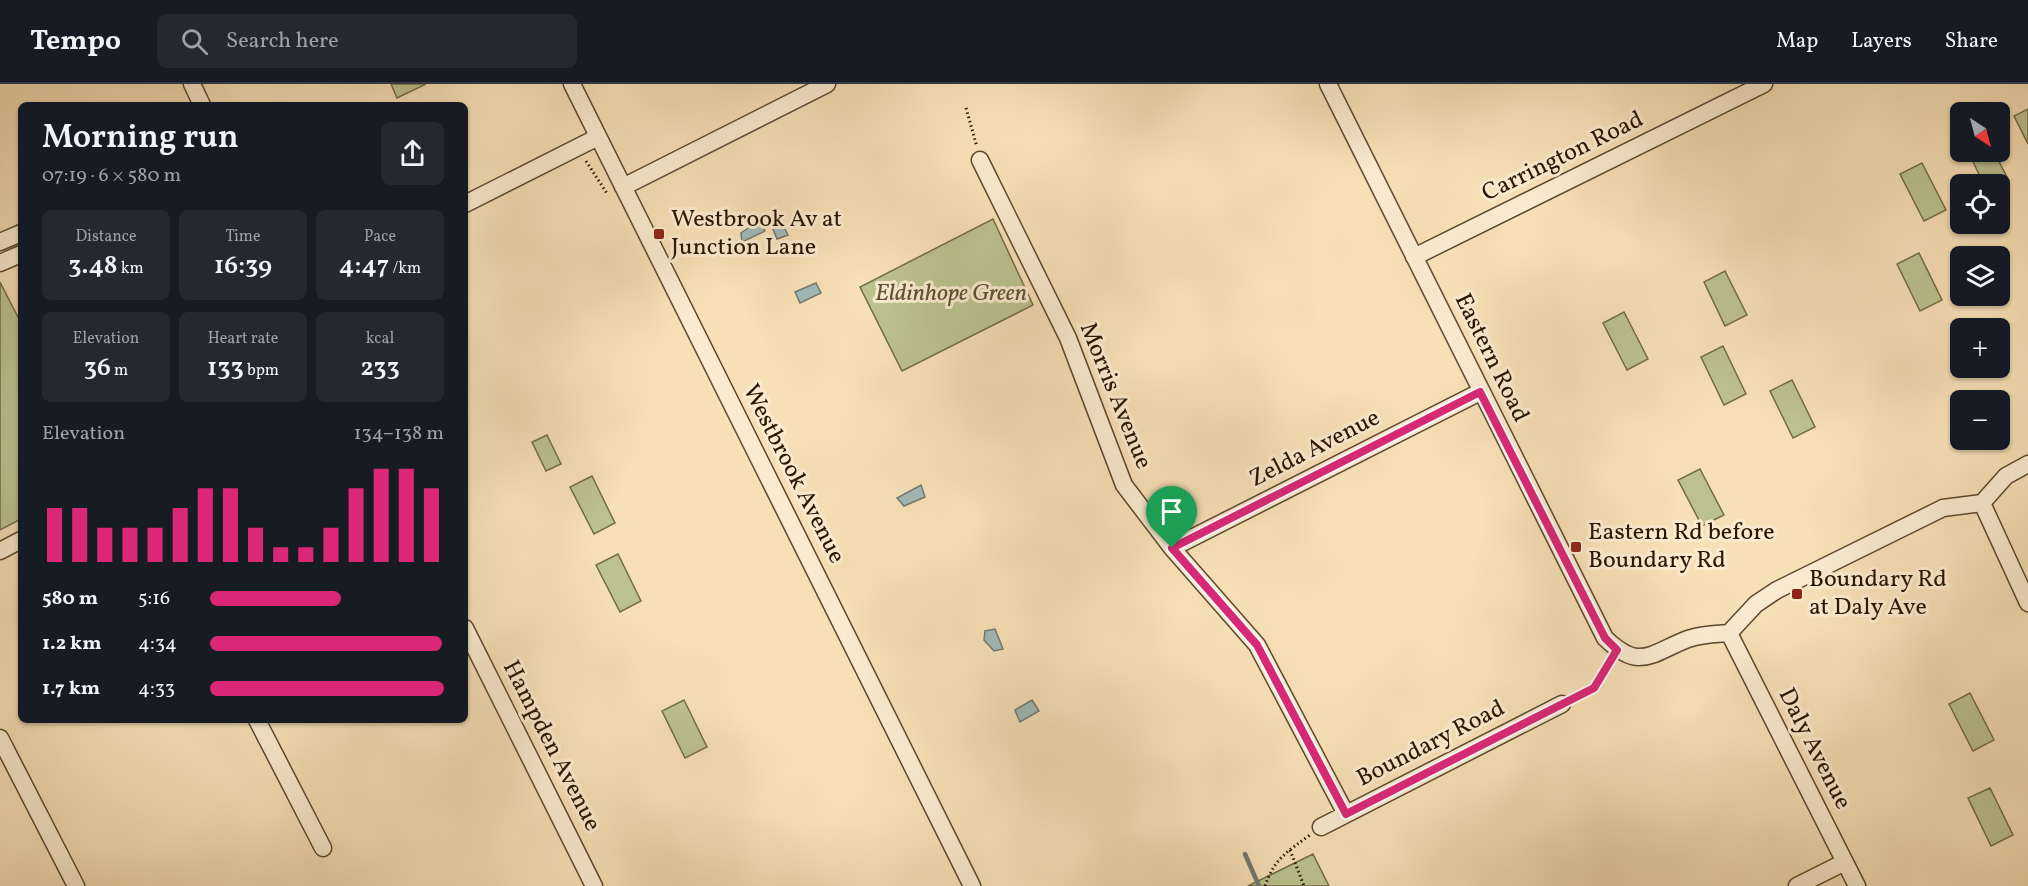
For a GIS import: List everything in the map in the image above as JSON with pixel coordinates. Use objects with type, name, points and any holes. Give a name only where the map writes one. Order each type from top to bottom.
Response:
[{"type":"street","points":[[192,84],[201,102]]},
{"type":"street","name":"Westbrook Avenue","points":[[572,84],[972,886]]},
{"type":"street","points":[[623,187],[827,84]]},
{"type":"street","name":"Eastern Road","points":[[1328,84],[1605,638],[1617,650]]},
{"type":"street","name":"Carrington Road","points":[[1414,257],[1764,84]]},
{"type":"street","points":[[468,202],[598,137]]},
{"type":"street","name":"Morris Avenue","points":[[980,160],[1068,338],[1124,485],[1172,548],[1257,645],[1346,814]]},
{"type":"street","points":[[0,242],[18,234]]},
{"type":"street","points":[[0,263],[18,255]]},
{"type":"street","name":"Zelda Avenue","points":[[1172,548],[1480,392]]},
{"type":"street","points":[[1617,650],[1633,657],[1653,656],[1689,638],[1729,633],[1756,604],[1777,590],[1943,508],[1982,503],[2006,476],[2028,464]]},
{"type":"street","points":[[1982,503],[2028,603]]},
{"type":"street","points":[[0,551],[18,542]]},
{"type":"street","name":"Daly Avenue","points":[[1729,633],[1857,886]]},
{"type":"street","name":"Hampden Avenue","points":[[468,634],[594,886]]},
{"type":"street","name":"Boundary Road","points":[[1321,827],[1562,704]]},
{"type":"street","points":[[259,723],[323,848]]},
{"type":"street","points":[[0,738],[76,886]]},
{"type":"street","points":[[1797,886],[1845,862]]},
{"type":"path","points":[[966,108],[980,160]]},
{"type":"path","points":[[1562,704],[1594,688],[1617,650]]},
{"type":"path","points":[[1265,886],[1270,869],[1290,850],[1321,827]]},
{"type":"path","points":[[1290,850],[1304,886]]},
{"type":"green space","points":[[391,84],[426,84],[397,98]]},
{"type":"green space","points":[[2028,109],[2028,144],[2014,116]]},
{"type":"green space","points":[[1973,162],[1999,162],[2005,174],[1979,174]]},
{"type":"green space","points":[[1922,163],[1946,210],[1924,221],[1900,174]]},
{"type":"green space","name":"Eldinhope Green","points":[[993,219],[1033,305],[902,371],[860,287]]},
{"type":"green space","points":[[1919,253],[1942,300],[1920,311],[1897,264]]},
{"type":"green space","points":[[1725,271],[1747,315],[1725,326],[1704,282]]},
{"type":"green space","points":[[0,282],[18,317],[18,521],[0,530]]},
{"type":"green space","points":[[1624,312],[1648,359],[1627,370],[1603,323]]},
{"type":"green space","points":[[1723,346],[1746,394],[1724,405],[1701,357]]},
{"type":"green space","points":[[1792,380],[1815,427],[1793,438],[1770,391]]},
{"type":"green space","points":[[547,435],[561,464],[546,471],[532,442]]},
{"type":"green space","points":[[1700,469],[1724,515],[1702,526],[1678,480]]},
{"type":"green space","points":[[592,476],[615,523],[594,534],[570,487]]},
{"type":"green space","points":[[618,554],[641,601],[620,612],[596,565]]},
{"type":"green space","points":[[1970,693],[1994,740],[1973,751],[1949,704]]},
{"type":"green space","points":[[684,700],[707,747],[685,758],[662,711]]},
{"type":"green space","points":[[1990,788],[2013,835],[1991,846],[1968,798]]},
{"type":"green space","points":[[1313,854],[1329,886],[1248,886]]},
{"type":"water","points":[[779,213],[788,235],[777,239],[768,217]]},
{"type":"water","points":[[760,220],[765,231],[742,242],[741,233]]},
{"type":"water","points":[[816,283],[821,293],[800,303],[795,292]]},
{"type":"water","points":[[921,485],[925,497],[904,506],[897,498]]},
{"type":"water","points":[[995,629],[1003,649],[994,651],[984,640],[985,631]]},
{"type":"water","points":[[1032,700],[1039,711],[1020,722],[1015,710]]},
{"type":"waterway","points":[[1245,854],[1259,886]]},
{"type":"place","name":"Westbrook Av at Junction Lane","points":[[659,234]]},
{"type":"place","name":"Eastern Rd before Boundary Rd","points":[[1576,547]]},
{"type":"place","name":"Boundary Rd at Daly Ave","points":[[1797,594]]},
{"type":"route","points":[[1480,392],[1605,638],[1617,650],[1594,688],[1346,814],[1257,645],[1172,548],[1480,392]]}]
